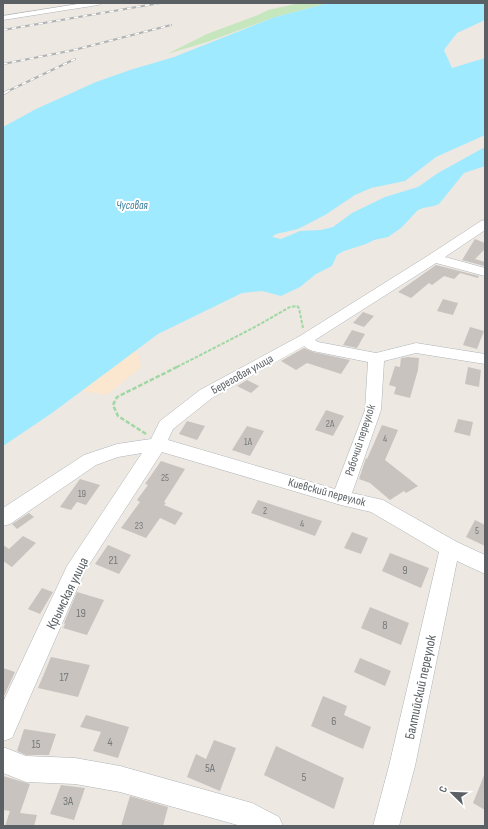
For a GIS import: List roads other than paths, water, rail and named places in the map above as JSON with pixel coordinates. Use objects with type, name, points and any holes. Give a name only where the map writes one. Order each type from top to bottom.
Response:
[{"type":"street","points":[[3,18],[98,3]]},
{"type":"street","name":"Береговая улица","points":[[158,444],[166,425],[206,394],[306,339],[485,224]]},
{"type":"street","points":[[434,258],[485,272]]},
{"type":"street","points":[[306,339],[313,346],[376,358],[416,348],[485,359]]},
{"type":"street","name":"Рабочий переулок","points":[[341,498],[372,410],[376,358]]},
{"type":"street","points":[[3,518],[90,460],[117,451],[158,444]]},
{"type":"street","name":"Киевский переулок","points":[[158,444],[341,498],[376,505],[450,548],[485,565]]},
{"type":"street","name":"Крымская улица","points":[[3,729],[77,566],[158,444]]},
{"type":"street","name":"Балтийский переулок","points":[[386,826],[402,766],[450,548]]},
{"type":"street","points":[[3,760],[26,769],[75,771],[120,779],[252,816],[270,826]]},
{"type":"water","name":"Чусовая","points":[[329,3],[485,3],[485,20],[457,33],[444,50],[452,68],[485,58],[485,135],[436,157],[405,181],[371,188],[355,195],[325,215],[298,229],[276,234],[272,237],[281,239],[300,231],[321,230],[333,227],[352,213],[385,197],[418,187],[438,173],[485,147],[485,166],[464,173],[439,204],[418,210],[401,228],[388,237],[374,240],[337,255],[332,266],[316,274],[300,287],[281,296],[262,291],[242,293],[158,334],[52,413],[3,446],[3,127],[36,109],[96,82],[174,57],[275,17]]},
{"type":"railway","points":[[3,30],[160,3]]},
{"type":"railway","points":[[3,64],[74,50],[171,25]]},
{"type":"railway","points":[[8,91],[75,59]]},
{"type":"railway","points":[[3,94],[8,91]]}]
